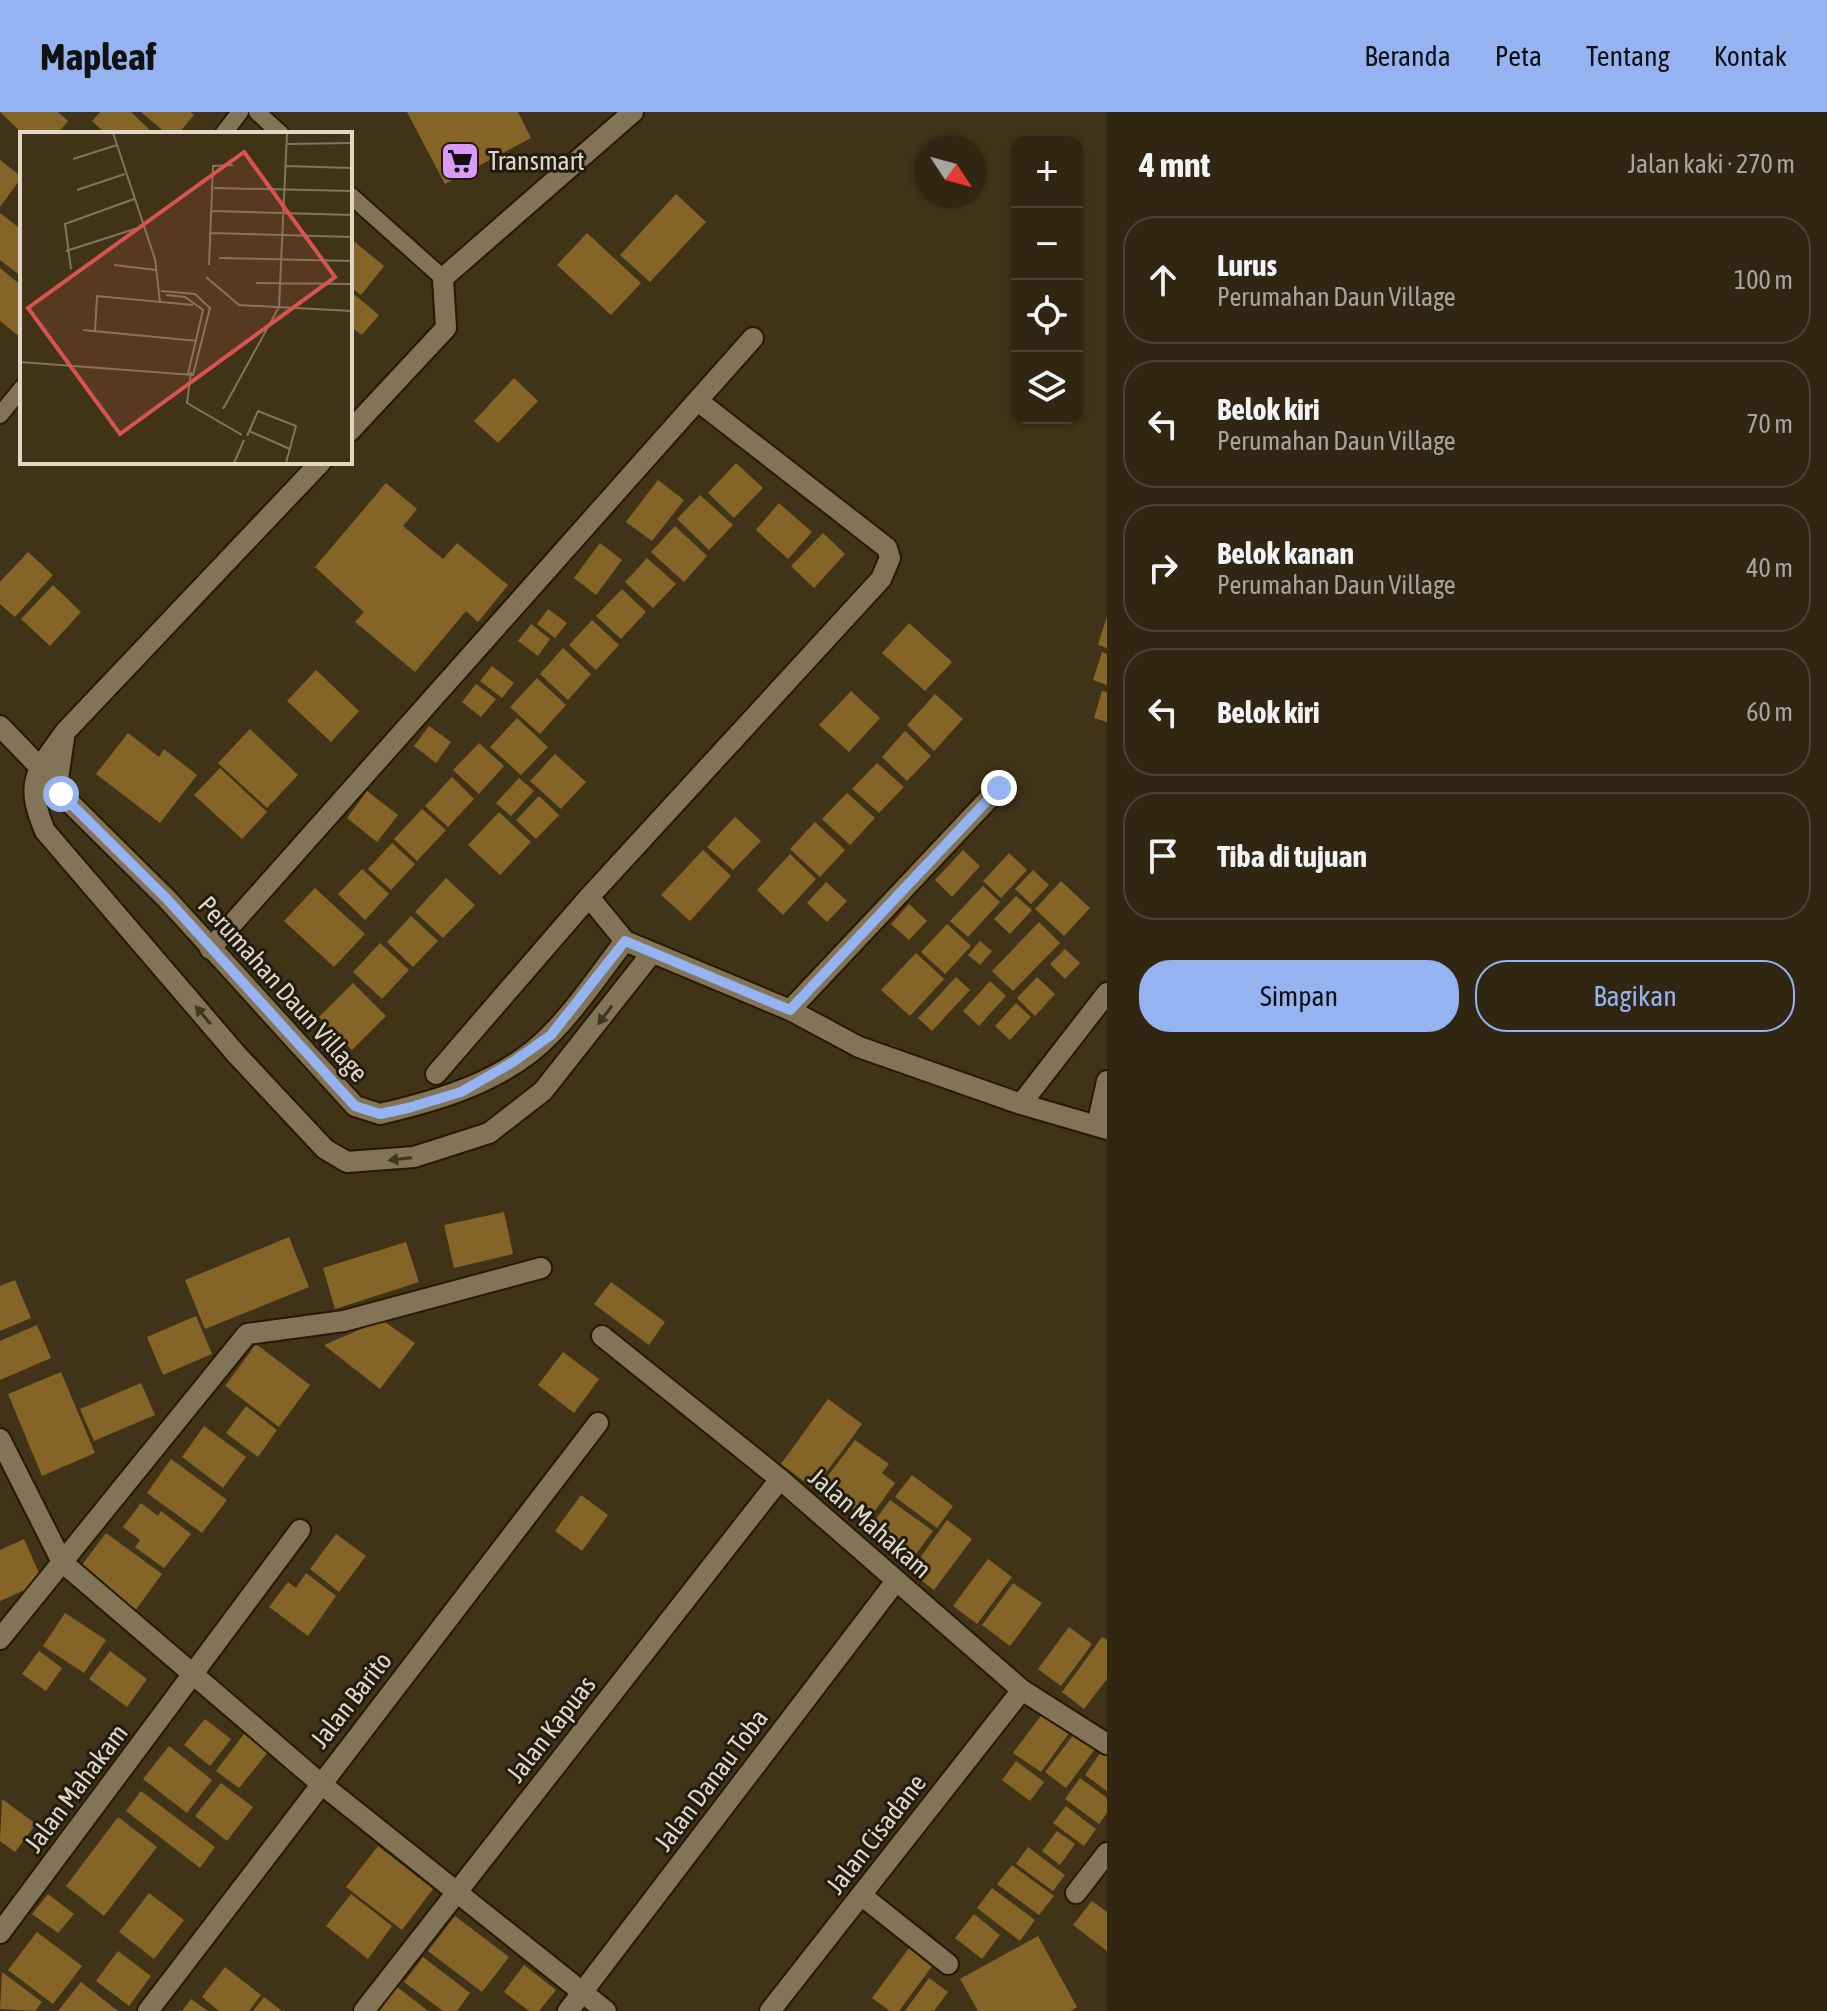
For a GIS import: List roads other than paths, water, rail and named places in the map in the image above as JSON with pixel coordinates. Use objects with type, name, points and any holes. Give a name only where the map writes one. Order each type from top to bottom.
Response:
[{"type":"street","points":[[352,429],[446,328],[443,278],[633,112]]},
{"type":"street","points":[[210,949],[753,338]]},
{"type":"street","points":[[436,1074],[589,897],[881,579],[890,558],[887,548],[698,401]]},
{"type":"street","points":[[319,464],[65,732],[40,767],[33,800],[45,831],[237,1055],[325,1149],[347,1162],[414,1157],[489,1133],[543,1091],[652,953]]},
{"type":"street","name":"Perumahan Daun Village","points":[[0,726],[61,794],[167,899],[355,1106],[380,1114],[461,1092],[513,1062],[551,1035],[625,941]]},
{"type":"street","points":[[57,786],[65,732]]},
{"type":"street","points":[[790,1010],[999,788]]},
{"type":"street","points":[[589,897],[625,941],[790,1010],[859,1047],[1021,1104],[1102,1128],[1107,1081]]},
{"type":"street","points":[[1021,1104],[1107,993]]},
{"type":"street","points":[[0,1639],[247,1334],[344,1321],[541,1268]]},
{"type":"street","name":"Jalan Mahakam","points":[[602,1336],[780,1479],[1022,1690],[1107,1744]]},
{"type":"street","name":"Jalan Barito","points":[[148,2011],[598,1423]]},
{"type":"street","points":[[0,1439],[62,1562],[320,1783],[606,2011]]},
{"type":"street","name":"Jalan Kapuas","points":[[364,2011],[780,1479]]},
{"type":"street","name":"Jalan Mahakam","points":[[0,1933],[300,1530]]},
{"type":"street","name":"Jalan Danau Toba","points":[[568,2011],[896,1581]]},
{"type":"street","name":"Jalan Cisadane","points":[[770,2011],[1022,1690]]},
{"type":"street","points":[[1076,1893],[1107,1853]]},
{"type":"street","points":[[861,1895],[948,1964]]},
{"type":"lane","points":[[225,132],[240,112]]},
{"type":"lane","points":[[257,112],[279,132]]},
{"type":"lane","points":[[352,197],[443,278]]},
{"type":"lane","points":[[0,415],[20,390]]},
{"type":"place","name":"Transmart","points":[[460,161]]}]
